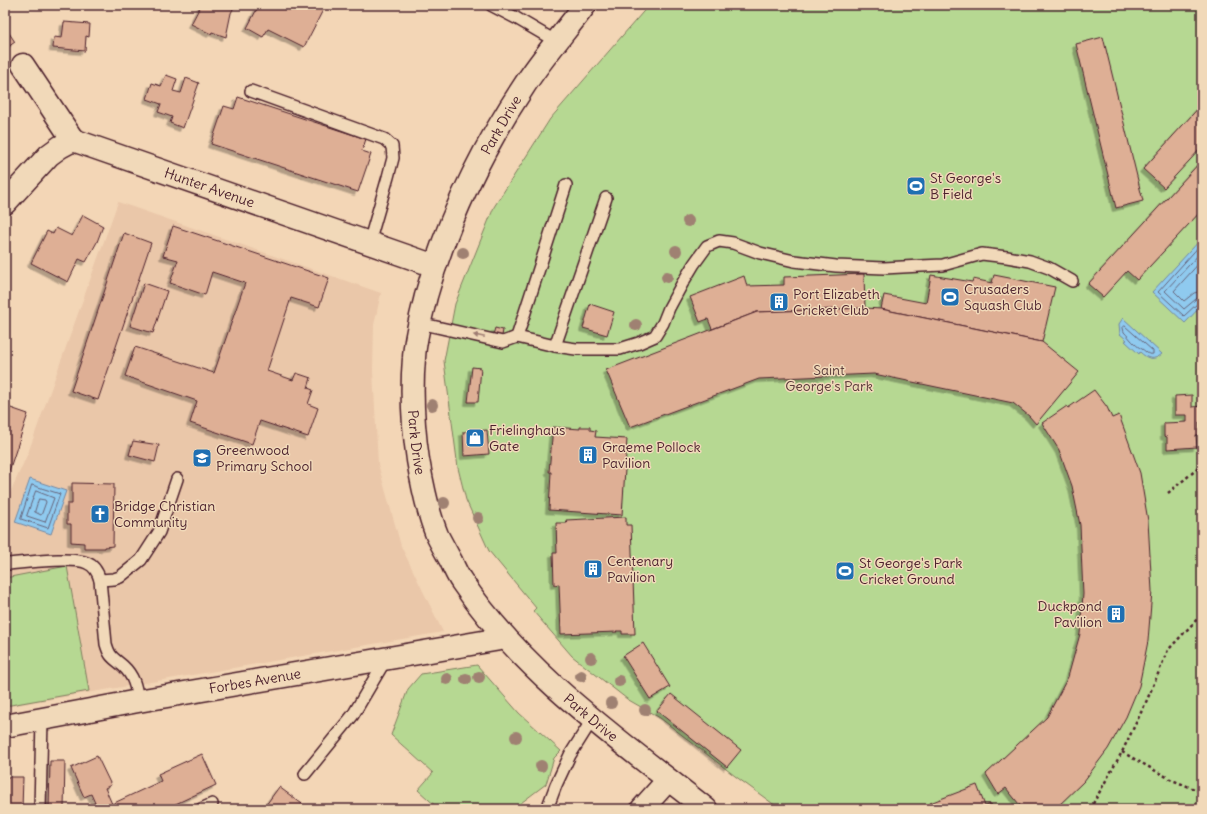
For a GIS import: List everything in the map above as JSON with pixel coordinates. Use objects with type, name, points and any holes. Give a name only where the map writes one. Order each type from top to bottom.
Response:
[{"type":"street","name":"Park Drive","points":[[585,5],[524,85],[490,140],[458,204],[435,266],[419,323],[414,357],[413,418],[415,439],[422,483],[437,533],[460,580],[486,615],[506,638],[565,697],[592,720],[706,809]]},
{"type":"street","points":[[5,203],[49,155],[60,147],[74,140],[24,65]]},
{"type":"street","name":"Hunter Avenue","points":[[74,140],[435,266]]},
{"type":"street","name":"Forbes Avenue","points":[[5,726],[138,701],[506,638]]},
{"type":"street","points":[[642,809],[668,780]]},
{"type":"lane","points":[[491,5],[557,42]]},
{"type":"lane","points":[[251,91],[384,139],[392,146],[393,158],[369,243]]},
{"type":"lane","points":[[517,338],[566,185]]},
{"type":"lane","points":[[555,346],[606,198]]},
{"type":"lane","points":[[419,323],[503,342],[517,338],[576,349],[620,349],[655,336],[694,264],[707,246],[719,241],[733,243],[760,253],[794,261],[836,266],[884,268],[943,265],[982,254],[1030,261],[1049,268],[1072,281]]},
{"type":"lane","points":[[100,580],[120,577],[141,560],[159,532],[177,479]]},
{"type":"lane","points":[[5,564],[80,560],[94,567],[100,580],[108,653],[123,666],[135,683],[138,701]]},
{"type":"lane","points":[[305,774],[353,715],[386,659]]},
{"type":"lane","points":[[40,809],[42,719]]},
{"type":"lane","points":[[547,809],[570,755],[592,720]]},
{"type":"lane","points":[[201,809],[212,804]]},
{"type":"path","points":[[1168,493],[1202,465]]},
{"type":"path","points":[[1090,809],[1122,752],[1147,700],[1168,650],[1202,614]]},
{"type":"path","points":[[1122,752],[1172,780],[1202,792]]},
{"type":"shaded area","name":"Greenwood Primary School","points":[[118,202],[381,293],[374,325],[373,371],[378,464],[401,546],[443,632],[5,707],[5,504],[28,453]]},
{"type":"green space","name":"Saint George's Park","points":[[649,5],[1202,5],[1202,809],[780,809],[660,718],[627,699],[572,656],[533,611],[536,608],[489,551],[466,500],[458,468],[444,361],[455,304],[494,207],[550,119]]},
{"type":"green space","points":[[67,566],[89,691],[5,706],[5,578]]},
{"type":"green space","points":[[477,665],[519,713],[561,751],[554,758],[546,784],[513,809],[439,809],[418,790],[433,773],[391,735],[408,689],[421,674]]},
{"type":"water","points":[[1202,238],[1202,305],[1185,323],[1152,292]]},
{"type":"water","points":[[1123,318],[1162,354],[1156,358],[1148,358],[1140,352],[1139,354],[1120,334],[1119,324]]},
{"type":"water","points":[[30,479],[66,491],[51,534],[15,522]]},
{"type":"building","points":[[201,5],[235,5],[231,13],[226,37],[212,32],[211,34],[191,24]]},
{"type":"building","points":[[259,5],[322,5],[321,7],[324,8],[304,47],[268,29],[263,37],[247,28]]},
{"type":"building","points":[[64,22],[90,24],[89,37],[86,36],[85,51],[53,48],[54,37],[62,38]]},
{"type":"building","points":[[5,27],[15,42],[5,49]]},
{"type":"building","points":[[1103,37],[1143,201],[1116,208],[1076,44]]},
{"type":"building","points":[[166,75],[177,79],[173,91],[181,93],[186,78],[199,83],[183,128],[170,123],[172,117],[158,112],[161,104],[147,99],[152,83],[161,86]]},
{"type":"building","points":[[238,97],[366,139],[362,151],[371,154],[358,192],[211,144],[224,106],[234,109]]},
{"type":"building","points":[[1202,104],[1202,147],[1164,188],[1143,169]]},
{"type":"building","points":[[1202,160],[1202,210],[1137,280],[1127,271],[1103,297],[1088,284]]},
{"type":"building","points":[[83,215],[103,226],[97,242],[86,262],[79,259],[68,282],[31,263],[47,231],[53,234],[56,228],[72,236]]},
{"type":"building","points":[[173,226],[329,278],[319,307],[291,298],[267,371],[293,380],[296,373],[311,378],[308,388],[313,390],[308,404],[318,408],[308,437],[260,421],[252,444],[190,423],[197,401],[125,376],[135,347],[214,373],[245,283],[212,272],[205,295],[170,283],[178,260],[163,256]]},
{"type":"building","points":[[124,233],[151,243],[98,400],[71,391]]},
{"type":"building","name":"Port Elizabeth Cricket Club","points":[[864,274],[865,308],[757,312],[712,329],[708,319],[700,322],[690,297],[744,276],[747,286],[784,285],[784,277]]},
{"type":"building","points":[[931,275],[972,282],[973,279],[992,283],[994,275],[1055,287],[1042,342],[881,309],[884,295],[926,303]]},
{"type":"building","points":[[144,283],[167,291],[153,333],[130,326]]},
{"type":"building","points":[[590,304],[614,312],[607,335],[583,328]]},
{"type":"building","points":[[865,308],[881,309],[1042,342],[1079,372],[1036,424],[1013,403],[874,374],[759,379],[630,427],[606,370],[757,312]]},
{"type":"building","points":[[495,328],[503,330],[502,336],[493,335]]},
{"type":"building","points":[[472,367],[481,368],[478,402],[468,402]]},
{"type":"building","name":"Duckpond Pavilion","points":[[1094,390],[1107,407],[1112,418],[1119,415],[1140,473],[1148,521],[1152,591],[1148,641],[1139,686],[1126,717],[1108,749],[1084,781],[1055,809],[1050,809],[1048,806],[1045,809],[1023,809],[1006,788],[998,794],[986,774],[1047,717],[1068,677],[1080,634],[1083,594],[1080,525],[1072,486],[1059,450],[1042,423],[1067,406],[1068,408]]},
{"type":"building","points":[[1192,395],[1192,407],[1202,406],[1202,422],[1199,422],[1199,435],[1196,435],[1197,447],[1167,449],[1167,437],[1164,436],[1164,423],[1187,422],[1187,415],[1175,415],[1175,396]]},
{"type":"building","points":[[5,406],[28,414],[5,483]]},
{"type":"building","name":"Graeme Pollock Pavilion","points":[[553,427],[580,429],[580,427],[590,427],[590,430],[596,431],[595,437],[627,439],[622,515],[549,510],[551,472],[549,472]]},
{"type":"building","name":"Frielinghaus Gate","points":[[487,430],[489,454],[464,456],[463,432]]},
{"type":"building","points":[[133,441],[159,445],[155,462],[129,455]]},
{"type":"building","points":[[72,483],[114,484],[113,546],[105,548],[84,548],[84,543],[71,542],[71,524],[67,524],[67,504],[72,504]]},
{"type":"building","name":"Centenary Pavilion","points":[[626,517],[626,525],[631,525],[635,634],[622,634],[622,631],[616,631],[617,632],[561,634],[559,584],[554,585],[553,553],[557,553],[556,523],[567,523],[566,520]]},
{"type":"building","points":[[643,643],[670,687],[650,699],[623,656]]},
{"type":"building","points":[[671,694],[741,750],[727,767],[657,711]]},
{"type":"building","points":[[202,754],[216,785],[165,809],[82,809],[95,803],[91,794],[84,797],[71,768],[97,756],[111,785],[105,788],[112,804],[161,781],[158,774]]},
{"type":"building","points":[[50,761],[65,761],[64,809],[49,809]]},
{"type":"building","points":[[5,777],[23,777],[22,809],[5,809]]},
{"type":"building","points":[[977,785],[985,806],[991,804],[993,809],[932,809],[930,803]]},
{"type":"building","points":[[279,787],[309,809],[263,809]]},
{"type":"place","name":"St George's B Field","points":[[916,186]]},
{"type":"place","name":"Crusaders Squash Club","points":[[950,297]]},
{"type":"place","name":"Port Elizabeth Cricket Club","points":[[779,302]]},
{"type":"place","name":"Frielinghaus Gate","points":[[475,438]]},
{"type":"place","name":"Graeme Pollock Pavilion","points":[[588,455]]},
{"type":"place","name":"Greenwood Primary School","points":[[202,458]]},
{"type":"place","name":"Bridge Christian Community","points":[[100,514]]},
{"type":"place","name":"Centenary Pavilion","points":[[593,569]]},
{"type":"place","name":"St George's Park Cricket Ground","points":[[845,571]]},
{"type":"place","name":"Duckpond Pavilion","points":[[1116,614]]}]
